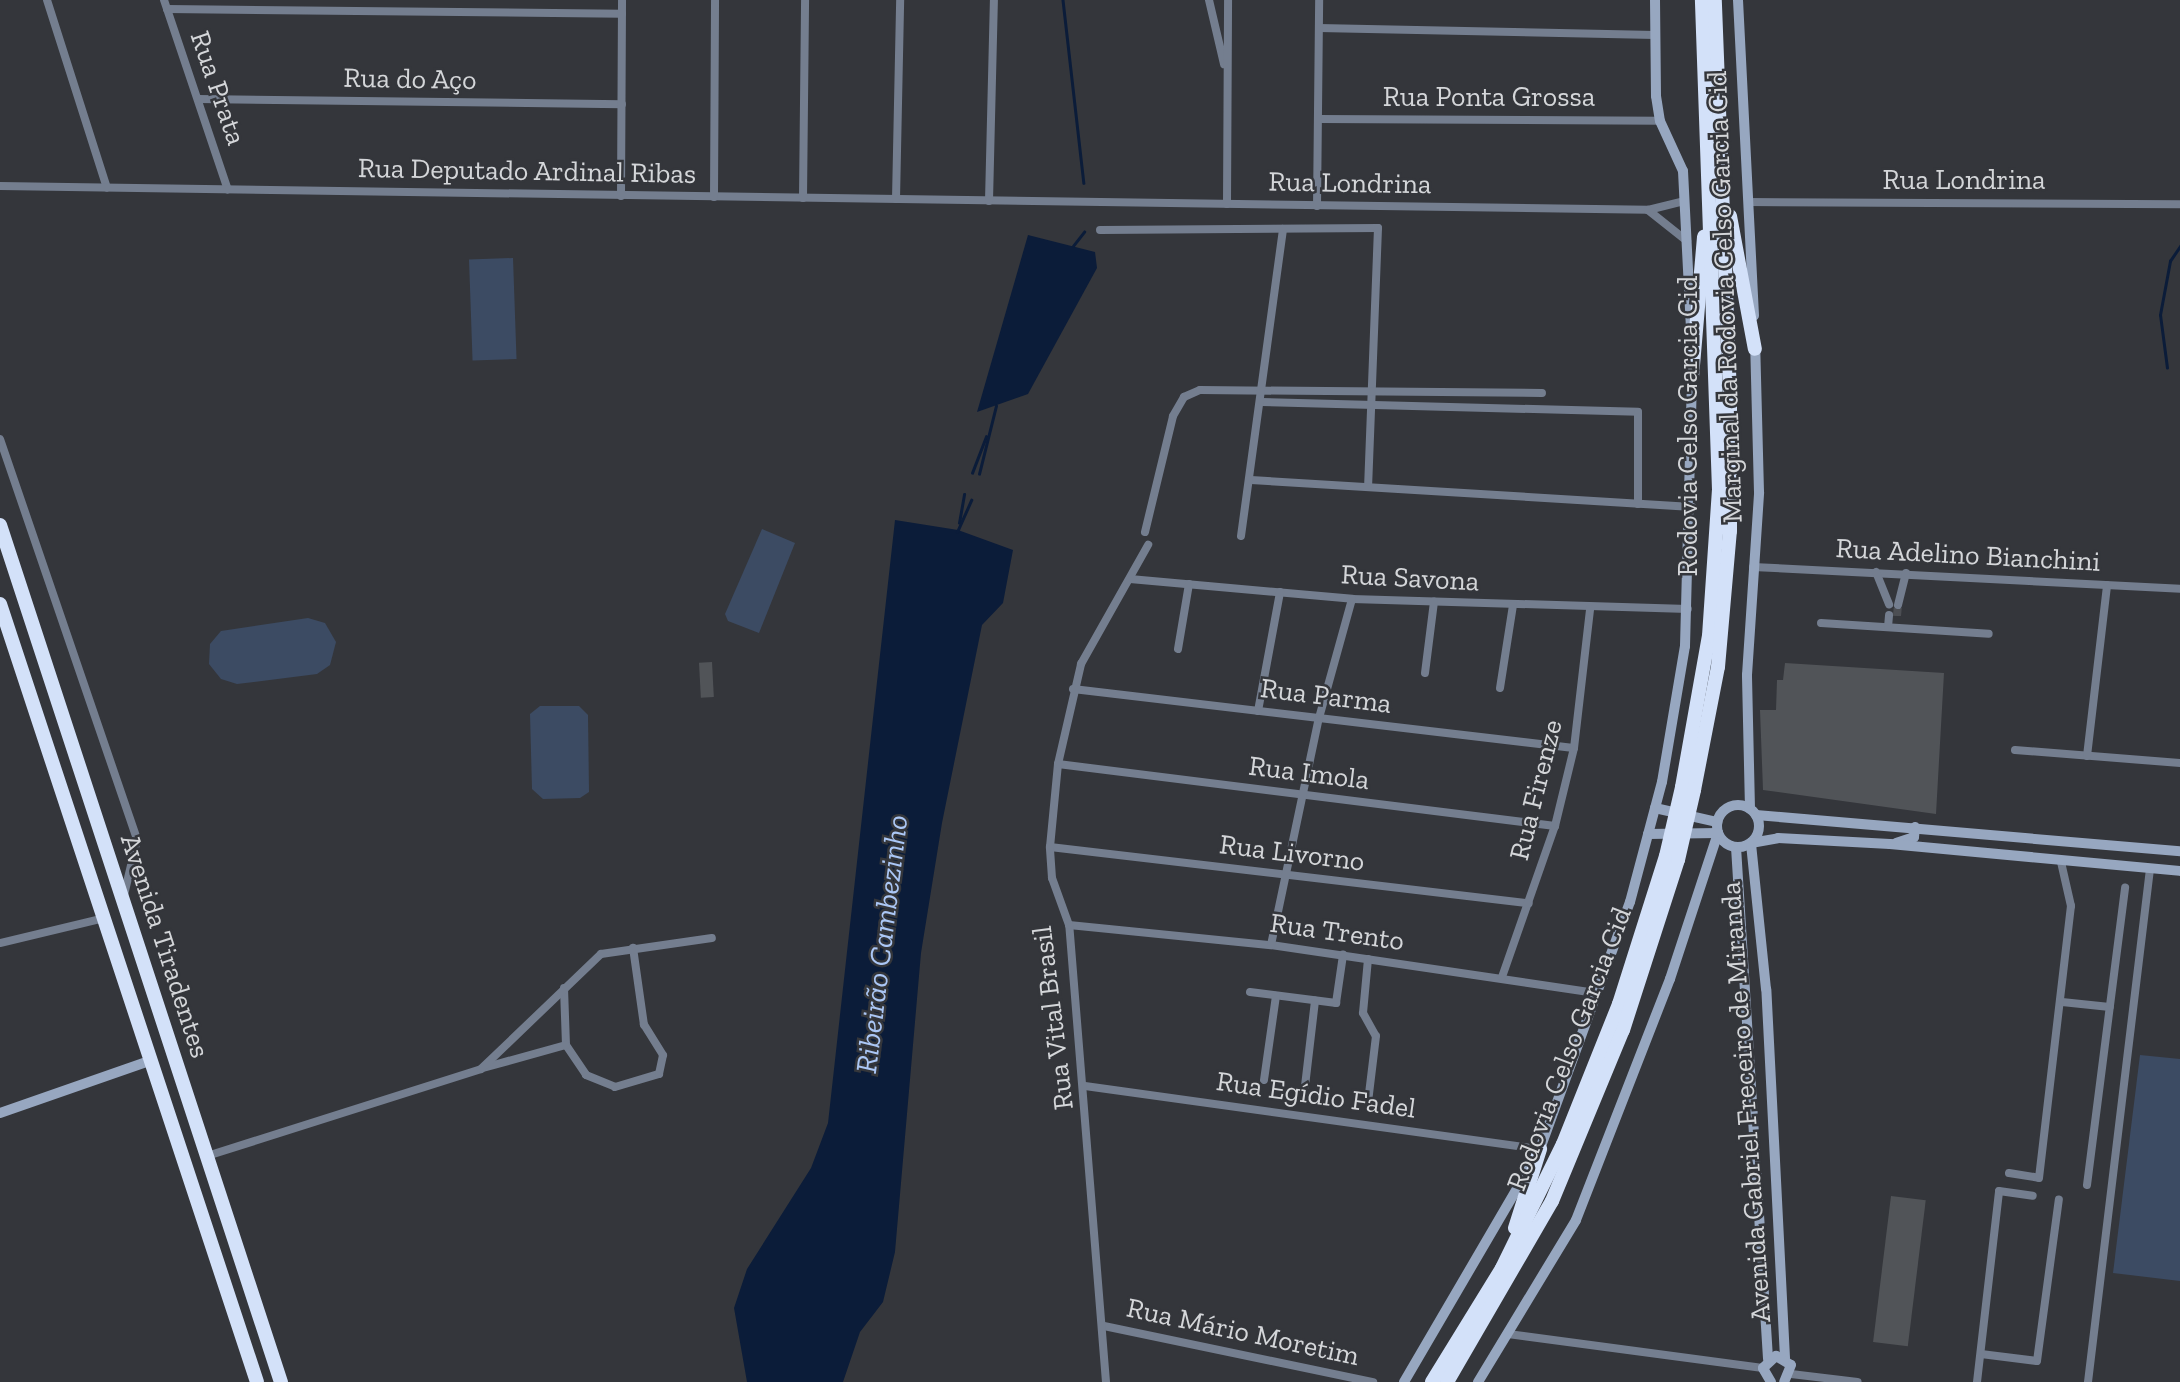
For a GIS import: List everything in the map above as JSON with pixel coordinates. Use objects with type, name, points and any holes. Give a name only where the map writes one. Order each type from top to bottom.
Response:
[{"type":"highway","name":"Rodovia Celso Garcia Cid","points":[[1447,1382],[1515,1273],[1557,1189],[1623,1030],[1672,858],[1717,667],[1730,531],[1715,172],[1702,0]]},
{"type":"highway","name":"Rodovia Celso Garcia Cid","points":[[1715,0],[1715,172]]},
{"type":"highway","points":[[1715,172],[1755,349]]},
{"type":"highway","points":[[1692,377],[1715,172]]},
{"type":"highway","name":"Avenida Tiradentes","points":[[0,525],[281,1382]]},
{"type":"highway","name":"Avenida Tiradentes","points":[[0,604],[257,1382]]},
{"type":"highway","name":"Rodovia Celso Garcia Cid","points":[[1432,1382],[1502,1268],[1563,1144],[1614,1017],[1672,858]]},
{"type":"highway","points":[[1502,1268],[1540,1149]]},
{"type":"street","points":[[47,0],[107,188]]},
{"type":"street","points":[[621,196],[622,0]]},
{"type":"street","points":[[714,197],[715,0]]},
{"type":"street","points":[[803,198],[806,0]]},
{"type":"street","points":[[896,199],[900,0]]},
{"type":"street","points":[[989,201],[994,0]]},
{"type":"street","points":[[1209,0],[1227,77]]},
{"type":"street","points":[[1227,204],[1228,0]]},
{"type":"street","points":[[1317,206],[1319,0]]},
{"type":"street","points":[[1655,0],[1660,121]]},
{"type":"street","name":"Marginal da Rodovia Celso Garcia Cid","points":[[1738,0],[1755,349],[1759,492],[1747,676],[1753,812]]},
{"type":"street","points":[[165,4],[622,14]]},
{"type":"street","name":"Rua Prata","points":[[165,4],[229,190]]},
{"type":"street","points":[[1319,29],[1655,34]]},
{"type":"street","name":"Rua do Aço","points":[[198,99],[622,104]]},
{"type":"street","name":"Rua Ponta Grossa","points":[[1318,119],[1660,121]]},
{"type":"street","name":"Marginal da Rodovia Celso Garcia Cid","points":[[1404,1382],[1540,1149],[1597,993],[1655,808],[1688,609],[1692,507],[1692,377],[1683,171],[1660,121]]},
{"type":"street","name":"Rua Deputado Ardinal Ribas","points":[[0,186],[1053,201]]},
{"type":"street","name":"Rua Londrina","points":[[1053,201],[1647,210],[1685,201]]},
{"type":"street","name":"Rua Londrina","points":[[1748,202],[2180,204]]},
{"type":"street","points":[[1647,210],[1687,242]]},
{"type":"street","points":[[1100,230],[1378,228],[1368,487]]},
{"type":"street","points":[[1241,536],[1262,402],[1283,229]]},
{"type":"street","points":[[1144,532],[1173,416],[1184,397],[1200,390],[1372,388],[1542,393]]},
{"type":"street","points":[[1262,402],[1638,412],[1638,504]]},
{"type":"street","points":[[0,439],[137,840],[123,898]]},
{"type":"street","points":[[1251,480],[1692,507]]},
{"type":"street","name":"Rua Vital Brasil","points":[[1106,1382],[1085,1086],[1069,925],[1052,878],[1050,847],[1058,764],[1081,664],[1148,545]]},
{"type":"street","name":"Rua Adelino Bianchini","points":[[1753,567],[2180,589]]},
{"type":"street","points":[[1876,572],[1894,605],[1906,573]]},
{"type":"street","name":"Rua Savona","points":[[1130,579],[1352,599],[1590,609],[1688,609]]},
{"type":"street","points":[[1178,649],[1189,583]]},
{"type":"street","points":[[2087,755],[2107,585]]},
{"type":"street","points":[[1258,711],[1280,592]]},
{"type":"street","points":[[1271,946],[1319,718],[1352,599]]},
{"type":"street","points":[[1425,673],[1434,602]]},
{"type":"street","points":[[1500,688],[1513,605]]},
{"type":"street","name":"Rua Firenze","points":[[1502,977],[1555,826],[1574,748],[1590,609]]},
{"type":"street","points":[[1892,628],[1893,615]]},
{"type":"street","points":[[1821,623],[1989,634]]},
{"type":"street","name":"Rua Parma","points":[[1073,690],[1574,748]]},
{"type":"street","points":[[2015,750],[2180,763]]},
{"type":"street","name":"Rua Imola","points":[[1058,764],[1555,826]]},
{"type":"street","points":[[1478,1382],[1576,1220],[1670,979],[1718,828],[1732,805],[1753,812],[2180,851]]},
{"type":"street","points":[[1655,808],[1718,828],[1736,847],[1779,838],[1890,844],[2150,869],[2180,871],[2180,865]]},
{"type":"street","points":[[1751,843],[1759,830],[1753,812]]},
{"type":"street","points":[[1890,844],[1914,837],[1915,827]]},
{"type":"street","points":[[1648,834],[1718,828]]},
{"type":"street","name":"Avenida Gabriel Freceiro de Miranda","points":[[1751,843],[1766,989],[1787,1380]]},
{"type":"street","name":"Rua Livorno","points":[[1050,847],[1529,903]]},
{"type":"street","name":"Avenida Gabriel Freceiro de Miranda","points":[[1736,847],[1768,1381]]},
{"type":"street","points":[[2009,1173],[2039,1178],[2063,1002],[2071,906],[2061,862]]},
{"type":"street","points":[[2088,1382],[2150,869]]},
{"type":"street","points":[[2087,1185],[2125,887]]},
{"type":"street","points":[[0,943],[104,918]]},
{"type":"street","name":"Rua Trento","points":[[1069,925],[1343,955],[1597,993]]},
{"type":"street","points":[[481,1069],[601,954],[712,938]]},
{"type":"street","points":[[564,988],[566,1045],[574,1063],[597,1082],[615,1087],[659,1074],[663,1055],[644,1025],[633,948]]},
{"type":"street","points":[[1250,992],[1336,1003],[1343,955]]},
{"type":"street","points":[[1368,959],[1363,1013],[1376,1036],[1368,1102]]},
{"type":"street","points":[[1264,1080],[1276,996]]},
{"type":"street","points":[[1306,1086],[1315,1001]]},
{"type":"street","points":[[2063,1002],[2110,1007]]},
{"type":"street","points":[[207,1156],[481,1069],[566,1045]]},
{"type":"street","points":[[0,1113],[149,1061]]},
{"type":"street","name":"Rua Egídio Fadel","points":[[1085,1086],[1540,1149]]},
{"type":"street","points":[[1977,1382],[1999,1191],[2033,1196]]},
{"type":"street","points":[[1981,1354],[2037,1361],[2059,1199]]},
{"type":"street","name":"Rua Mário Moretim","points":[[1104,1326],[1373,1382]]},
{"type":"street","points":[[1508,1334],[1766,1364],[1785,1358]]},
{"type":"street","points":[[1787,1380],[1858,1382]]},
{"type":"shaded area","points":[[513,258],[517,359],[473,360],[469,260]]},
{"type":"shaded area","points":[[762,529],[795,543],[759,633],[728,621],[725,614]]},
{"type":"shaded area","points":[[308,618],[325,623],[336,642],[330,665],[317,674],[237,684],[221,679],[209,664],[210,644],[221,631]]},
{"type":"shaded area","points":[[540,706],[579,706],[588,715],[589,792],[580,798],[543,799],[532,789],[530,714]]},
{"type":"shaded area","points":[[2140,1055],[2180,1059],[2180,1281],[2113,1273]]},
{"type":"water","points":[[1028,235],[1095,252],[1097,268],[1028,394],[977,412]]},
{"type":"water","points":[[895,520],[958,530],[1013,550],[1003,603],[982,625],[942,823],[921,953],[895,1252],[883,1302],[860,1332],[843,1382],[747,1382],[734,1308],[747,1269],[811,1168],[828,1123]]},
{"type":"building","points":[[712,662],[714,697],[701,698],[699,663]]},
{"type":"building","points":[[1785,663],[1944,673],[1936,814],[1763,790],[1760,710],[1776,710],[1777,680],[1783,680]]},
{"type":"building","points":[[1891,1196],[1926,1200],[1908,1346],[1873,1342]]},
{"type":"waterway","name":"Ribeirão Cambezinho","points":[[1063,0],[1084,183]]},
{"type":"waterway","name":"Ribeirão Cambezinho","points":[[1073,246],[1084,232]]},
{"type":"waterway","points":[[2167,368],[2160,315],[2170,261],[2180,246]]},
{"type":"waterway","name":"Ribeirão Cambezinho","points":[[979,474],[996,406]]},
{"type":"waterway","points":[[972,473],[986,437]]},
{"type":"waterway","points":[[959,523],[964,494]]},
{"type":"waterway","name":"Ribeirão Cambezinho","points":[[957,532],[971,500]]},
{"type":"tunnel","points":[[1897,616],[1898,605]]}]
